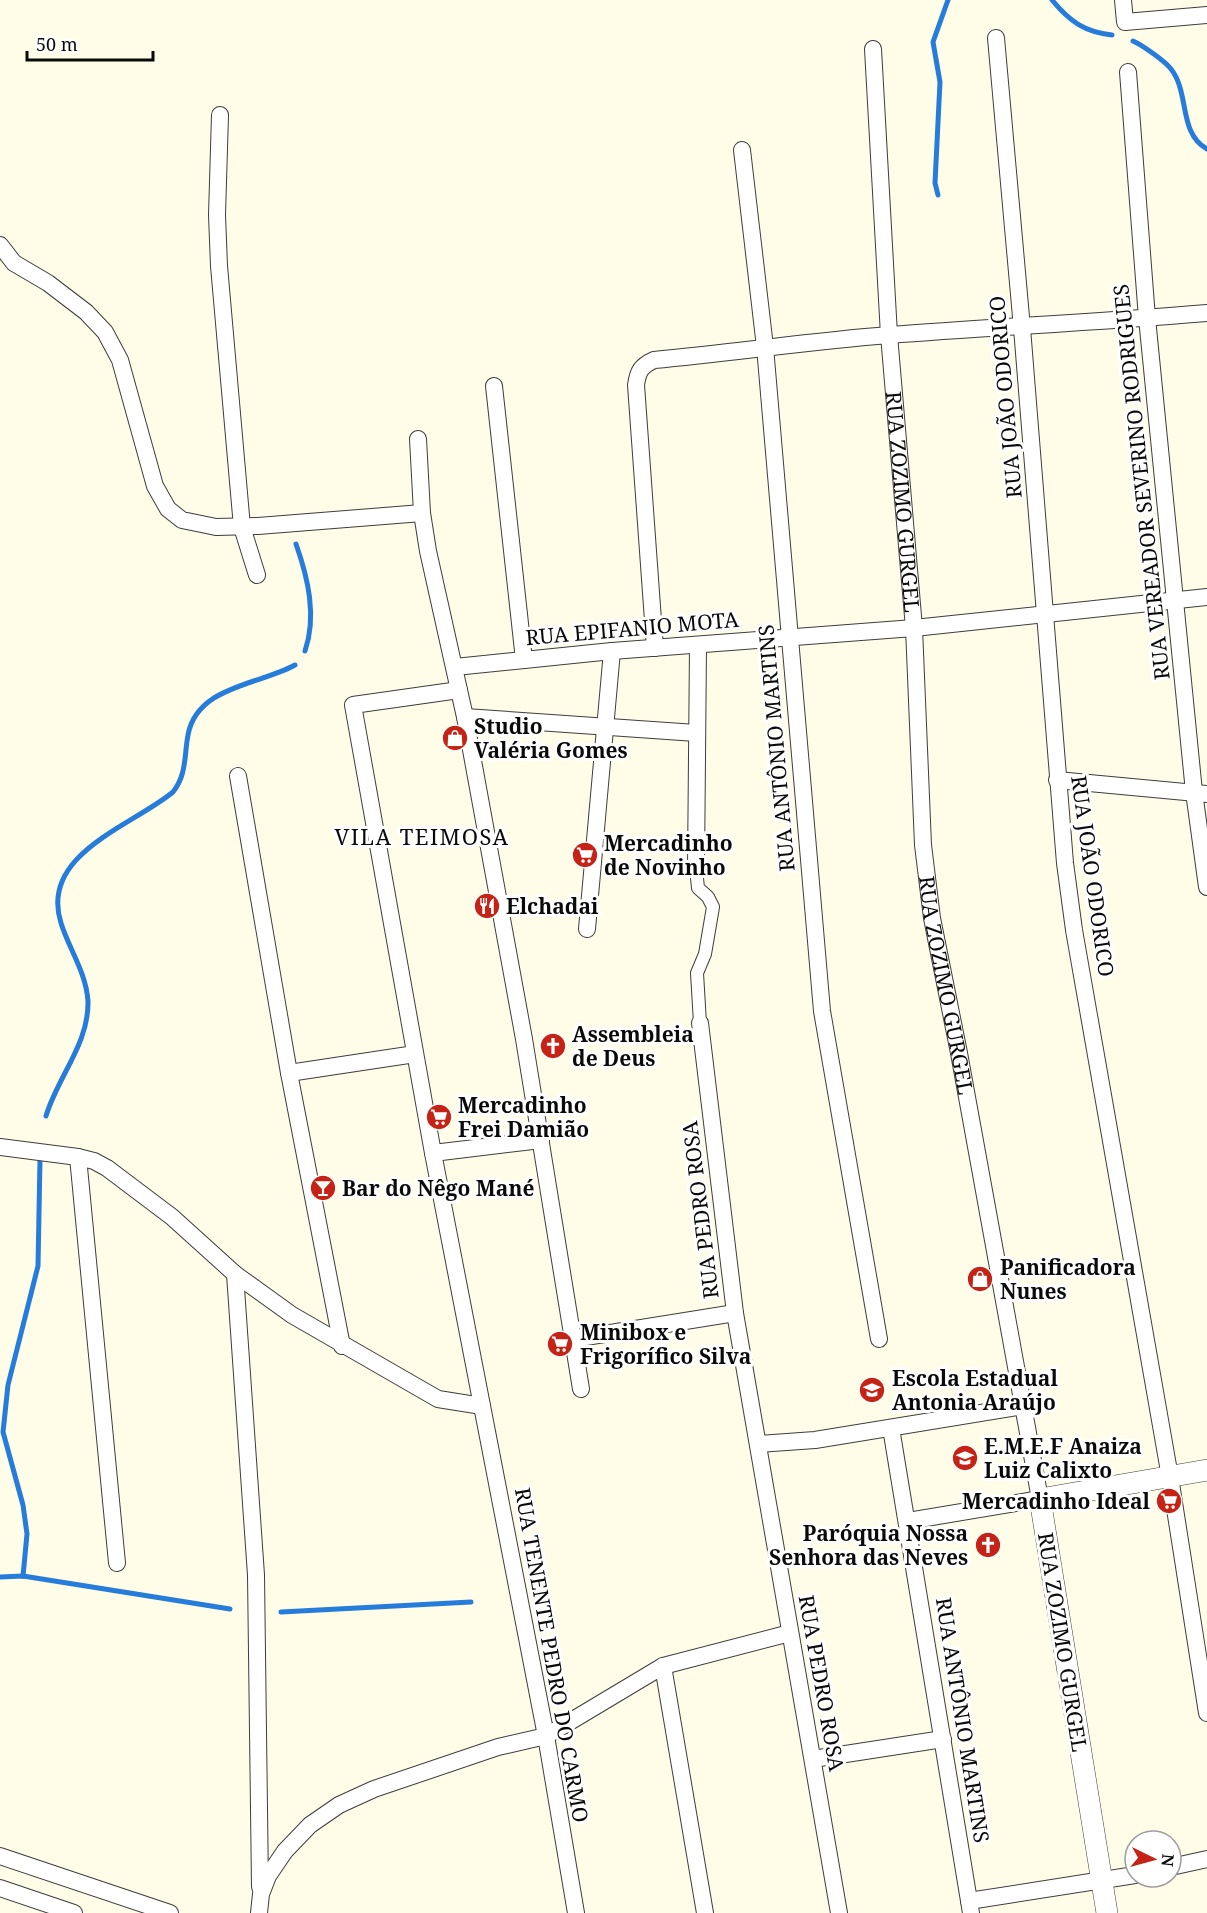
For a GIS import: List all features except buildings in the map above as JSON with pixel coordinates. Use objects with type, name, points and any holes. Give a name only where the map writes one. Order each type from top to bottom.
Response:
[{"type":"street","points":[[1123,0],[1125,22],[1207,15]]},
{"type":"street","name":"RUA JOÃO ODORICO","points":[[996,38],[1022,328],[1057,780],[1074,930],[1203,1662],[1207,1713]]},
{"type":"street","name":"RUA ZOZIMO GURGEL","points":[[873,49],[889,335],[914,628],[920,728],[920,792],[932,918],[1040,1498],[1107,1913]]},
{"type":"street","name":"RUA VEREADOR SEVERINO RODRIGUES","points":[[1128,72],[1147,318],[1175,600],[1200,793],[1207,887]]},
{"type":"street","points":[[220,115],[217,214],[219,266],[242,527],[257,575]]},
{"type":"street","name":"RUA ANTÔNIO MARTINS","points":[[742,150],[765,347],[822,1011],[879,1339]]},
{"type":"street","points":[[0,245],[14,263],[48,283],[86,312],[105,332],[120,360],[155,486],[168,509],[182,520],[195,525],[242,527],[422,513]]},
{"type":"street","points":[[655,648],[636,385],[640,369],[654,360],[889,335],[1022,328],[1207,313]]},
{"type":"street","points":[[494,386],[524,660]]},
{"type":"street","points":[[418,439],[422,513],[438,600],[465,717],[541,1140],[581,1389]]},
{"type":"street","name":"RUA EPIFANIO MOTA","points":[[455,668],[612,651],[914,628],[1207,597]]},
{"type":"street","name":"RUA PEDRO ROSA","points":[[698,646],[696,867],[698,888],[708,897],[713,907],[705,954],[697,972],[700,1023],[735,1313],[839,1913]]},
{"type":"street","points":[[587,929],[612,651]]},
{"type":"street","name":"RUA TENENTE PEDRO DO CARMO","points":[[459,690],[353,705],[433,1154],[546,1736],[576,1913]]},
{"type":"street","points":[[465,717],[696,733]]},
{"type":"street","points":[[238,776],[289,1073],[342,1346]]},
{"type":"street","points":[[1057,780],[1200,793]]},
{"type":"street","points":[[289,1073],[415,1054]]},
{"type":"street","points":[[433,1154],[541,1140]]},
{"type":"street","points":[[0,1147],[94,1161],[107,1168],[172,1217],[235,1274],[292,1315],[342,1346],[438,1399],[457,1404],[482,1406]]},
{"type":"street","points":[[78,1157],[117,1563]]},
{"type":"street","points":[[235,1274],[256,1575],[261,1894],[259,1913]]},
{"type":"street","points":[[573,1339],[735,1313]]},
{"type":"street","points":[[758,1444],[815,1440],[1023,1406]]},
{"type":"street","name":"RUA ANTÔNIO MARTINS","points":[[891,1428],[970,1907]]},
{"type":"street","points":[[908,1521],[1207,1470]]},
{"type":"street","points":[[261,1894],[268,1876],[285,1851],[310,1826],[339,1805],[374,1789],[498,1747],[546,1736],[663,1666],[790,1633]]},
{"type":"street","points":[[663,1666],[705,1913]]},
{"type":"street","points":[[813,1759],[943,1739]]},
{"type":"street","points":[[0,1856],[170,1913]]},
{"type":"street","points":[[1183,1864],[1207,1859]]},
{"type":"street","points":[[970,1907],[1123,1877]]},
{"type":"street","points":[[0,1888],[74,1913]]},
{"type":"waterway","points":[[938,195],[935,183],[940,82],[933,42],[948,0]]},
{"type":"waterway","points":[[1052,0],[1079,25],[1112,35]]},
{"type":"waterway","points":[[1133,41],[1171,69],[1181,89],[1192,133],[1207,149]]},
{"type":"waterway","points":[[296,544],[310,597],[309,638],[305,651]]},
{"type":"waterway","points":[[46,1116],[78,1046],[87,1017],[87,990],[61,923],[58,899],[63,878],[76,860],[93,844],[173,792],[183,772],[188,735],[194,719],[203,706],[231,689],[295,665]]},
{"type":"waterway","points":[[23,1576],[27,1534],[23,1505],[3,1432],[8,1385],[38,1266],[40,1159]]},
{"type":"waterway","points":[[0,1577],[23,1576],[230,1609]]},
{"type":"waterway","points":[[281,1612],[471,1602]]},
{"type":"place","name":"Studio Valéria Gomes","points":[[455,738]]},
{"type":"place","name":"Mercadinho de Novinho","points":[[585,855]]},
{"type":"place","name":"Elchadai","points":[[487,906]]},
{"type":"place","name":"Assembleia de Deus","points":[[553,1046]]},
{"type":"place","name":"Mercadinho Frei Damião","points":[[439,1117]]},
{"type":"place","name":"Bar do Nêgo Mané","points":[[323,1188]]},
{"type":"place","name":"Panificadora Nunes","points":[[980,1279]]},
{"type":"place","name":"Minibox e Frigorífico Silva","points":[[560,1344]]},
{"type":"place","name":"Escola Estadual Antonia Araújo","points":[[872,1390]]},
{"type":"place","name":"E.M.E.F Anaiza Luiz Calixto","points":[[965,1458]]},
{"type":"place","name":"Mercadinho Ideal","points":[[1169,1501]]},
{"type":"place","name":"Paróquia Nossa Senhora das Neves","points":[[988,1545]]},
{"type":"district","name":"VILA TEIMOSA","points":[[422,836]]}]
